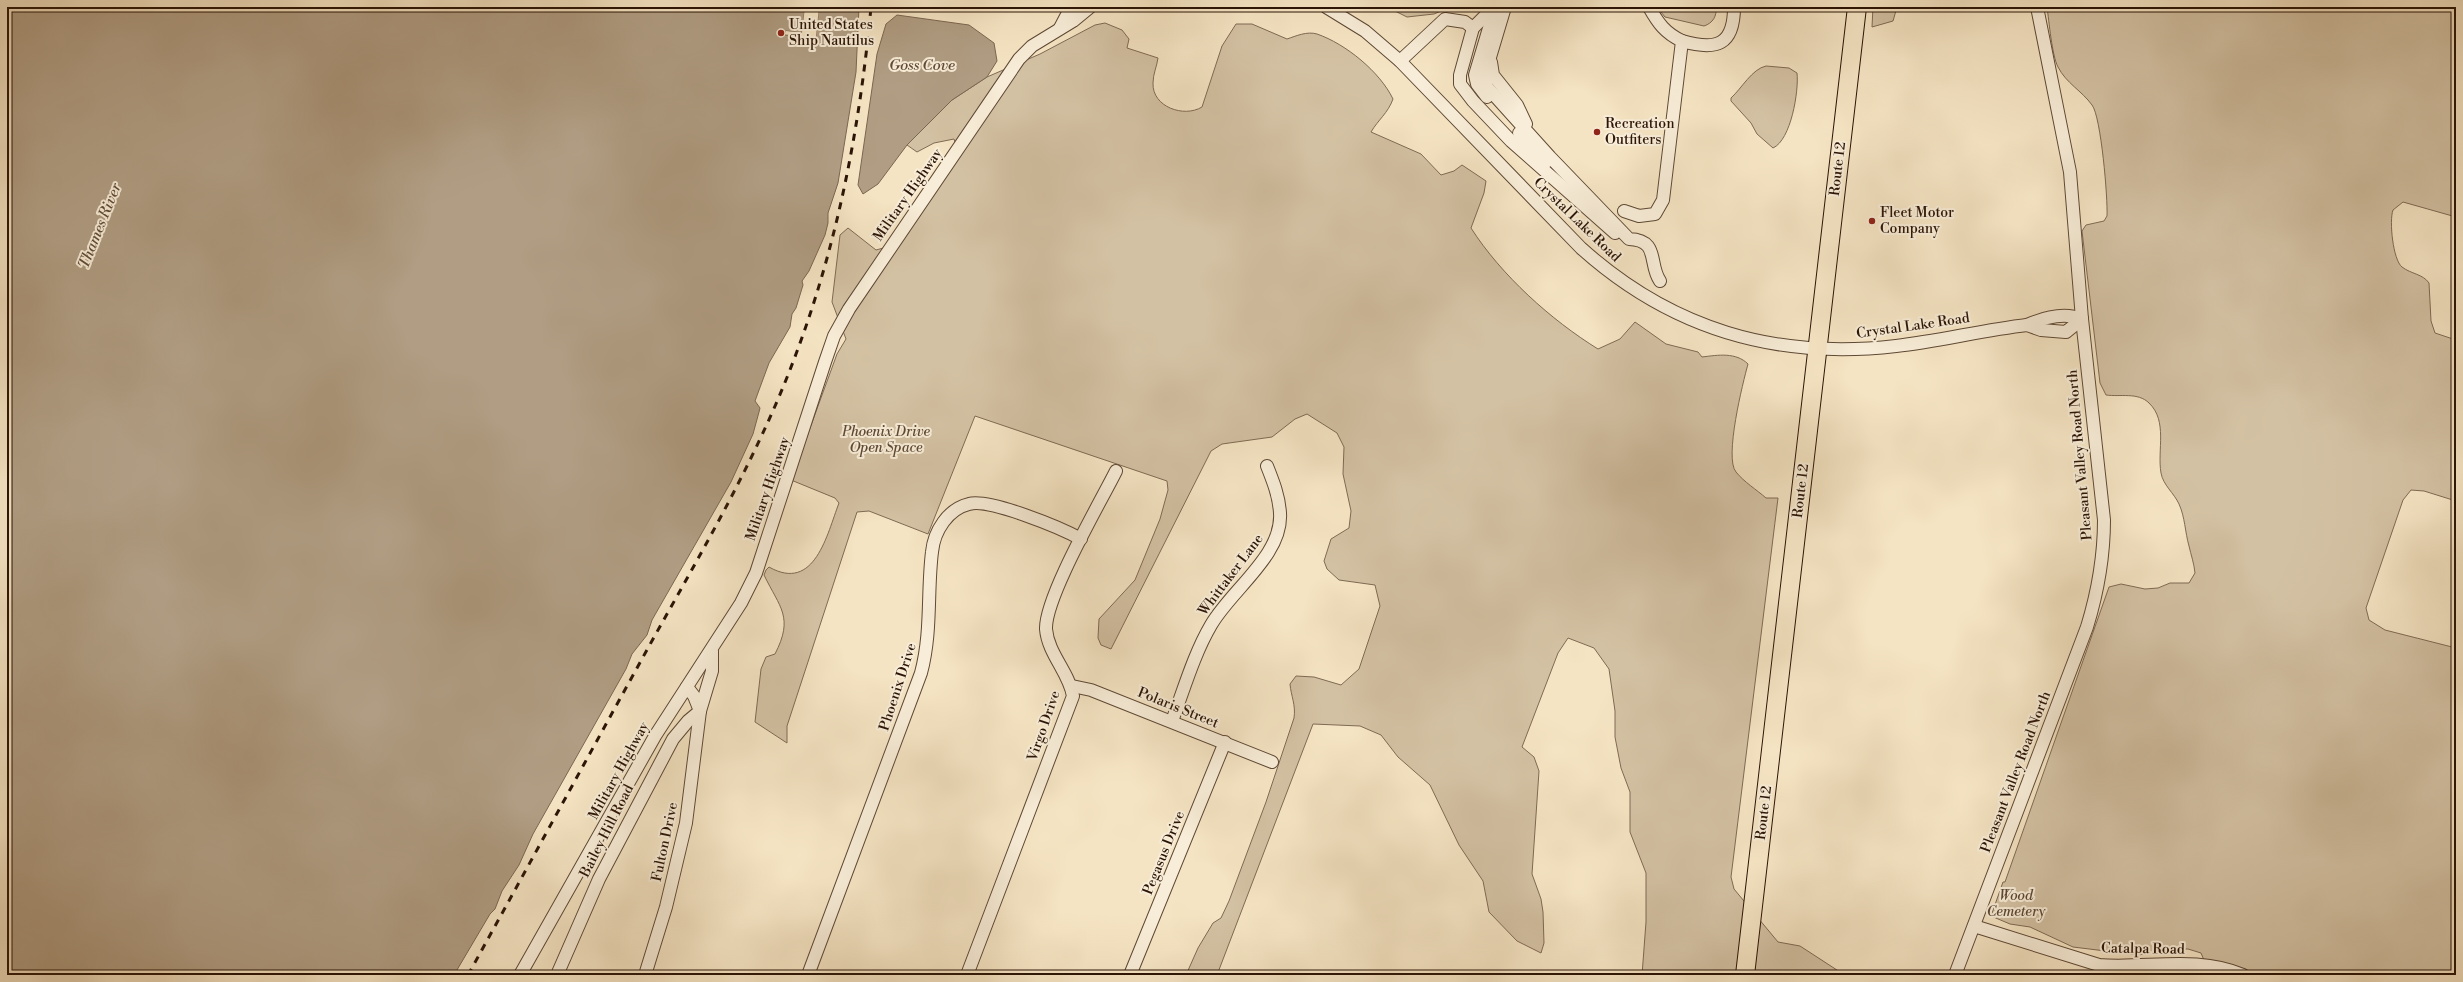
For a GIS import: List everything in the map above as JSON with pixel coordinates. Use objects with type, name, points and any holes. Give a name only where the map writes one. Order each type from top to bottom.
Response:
[{"type":"highway","name":"Route 12","points":[[1745,975],[1857,7]]},
{"type":"street","name":"Military Highway","points":[[1060,28],[1071,7]]},
{"type":"street","name":"Military Highway","points":[[520,975],[655,736],[686,687],[712,651],[741,603],[756,573],[824,362],[842,322],[878,264],[1019,59],[1032,46],[1090,7]]},
{"type":"street","name":"Crystal Lake Road","points":[[1326,7],[1364,31],[1400,61],[1581,248],[1607,272],[1635,292],[1686,319],[1719,331],[1762,341],[1845,350],[1897,346],[2027,325],[2042,318],[2070,314],[2082,319],[2066,332],[2041,330],[2027,325]]},
{"type":"street","points":[[1505,7],[1485,74],[1487,87],[1540,143],[1550,157],[1628,239]]},
{"type":"street","points":[[1649,7],[1660,26],[1670,36],[1682,42],[1712,47],[1725,41],[1734,25],[1734,7]]},
{"type":"street","name":"Pleasant Valley Road North","points":[[1955,975],[2087,627],[2099,580],[2104,543],[2104,520],[2082,319],[2070,172],[2037,7]]},
{"type":"street","points":[[1492,9],[1492,14],[1475,75],[1481,91],[1541,158],[1611,226],[1628,239]]},
{"type":"street","points":[[1492,9],[1473,28],[1460,75],[1460,84],[1484,112],[1529,158],[1570,191],[1606,228],[1628,239],[1640,241],[1651,250],[1654,256],[1655,271],[1660,281]]},
{"type":"street","points":[[1484,112],[1468,85],[1468,74],[1492,9]]},
{"type":"street","points":[[1400,61],[1445,19],[1465,22],[1473,28]]},
{"type":"street","points":[[1624,211],[1639,216],[1655,214],[1663,200],[1682,42]]},
{"type":"street","name":"Whittaker Lane","points":[[1172,720],[1212,624],[1227,601],[1275,543],[1281,514],[1277,492],[1267,466]]},
{"type":"street","name":"Virgo Drive","points":[[967,975],[1074,696],[1072,686],[1048,642],[1046,628],[1058,587],[1116,471]]},
{"type":"street","name":"Phoenix Drive","points":[[808,975],[921,672],[927,651],[929,631],[932,551],[936,536],[943,522],[955,509],[970,503],[983,505],[1042,522],[1081,539]]},
{"type":"street","name":"Fulton Drive","points":[[645,975],[666,907],[686,823],[700,711],[712,671],[712,651]]},
{"type":"street","name":"Polaris Street","points":[[1072,686],[1085,688],[1172,720],[1272,762]]},
{"type":"street","points":[[686,687],[694,696],[700,711]]},
{"type":"street","name":"Bailey Hill Road","points":[[557,975],[599,879],[673,739],[688,721],[700,711]]},
{"type":"street","name":"Pegasus Drive","points":[[1130,975],[1225,742]]},
{"type":"street","name":"Catalpa Road","points":[[1974,926],[2099,965],[2154,970],[2177,963],[2222,968],[2243,975]]},
{"type":"green space","points":[[1387,7],[1451,7],[1434,14],[1407,17]]},
{"type":"green space","points":[[1657,7],[1716,7],[1716,10],[1712,21],[1704,26],[1665,17]]},
{"type":"green space","points":[[1873,7],[1897,7],[1893,21],[1872,27]]},
{"type":"green space","name":"Wood Cemetery","points":[[2047,7],[2456,7],[2456,217],[2403,202],[2393,210],[2391,223],[2394,249],[2399,263],[2405,269],[2424,278],[2429,283],[2431,321],[2435,333],[2456,340],[2456,501],[2424,491],[2411,490],[2403,500],[2366,608],[2369,620],[2385,630],[2456,648],[2456,975],[2205,975],[2206,965],[2201,953],[2188,949],[2177,949],[2138,955],[2073,947],[2030,927],[2010,924],[1991,916],[2003,882],[2005,882],[2109,587],[2121,584],[2145,589],[2158,588],[2170,583],[2189,583],[2195,573],[2181,509],[2177,500],[2164,481],[2161,473],[2161,436],[2155,410],[2149,403],[2140,397],[2106,395],[2100,383],[2082,231],[2086,225],[2104,221],[2107,216],[2101,140],[2092,105],[2084,95],[2065,78],[2058,67],[2052,47]]},
{"type":"green space","name":"Phoenix Drive Open Space","points":[[1105,23],[1122,30],[1129,39],[1127,48],[1158,58],[1153,83],[1154,91],[1163,104],[1178,111],[1195,110],[1202,107],[1222,46],[1236,24],[1252,24],[1287,39],[1302,34],[1313,33],[1328,39],[1350,52],[1371,69],[1380,79],[1393,99],[1371,132],[1421,154],[1441,175],[1454,171],[1462,165],[1486,181],[1484,193],[1471,228],[1483,246],[1512,279],[1545,310],[1563,324],[1598,349],[1620,339],[1635,322],[1666,344],[1698,352],[1702,357],[1726,355],[1743,360],[1748,364],[1742,386],[1733,436],[1733,464],[1739,476],[1766,498],[1778,498],[1731,877],[1734,889],[1778,942],[1800,946],[1840,972],[1841,975],[1642,975],[1646,922],[1646,873],[1630,832],[1630,792],[1621,768],[1615,737],[1615,711],[1609,669],[1594,648],[1568,638],[1558,653],[1522,747],[1534,757],[1539,771],[1532,874],[1541,899],[1543,912],[1544,943],[1541,953],[1517,941],[1489,912],[1483,881],[1459,845],[1430,785],[1398,757],[1381,735],[1360,726],[1313,724],[1217,975],[1186,975],[1198,948],[1213,923],[1221,918],[1229,901],[1266,802],[1294,718],[1294,705],[1290,684],[1296,676],[1314,677],[1341,685],[1359,669],[1380,606],[1375,585],[1339,580],[1327,569],[1324,561],[1331,539],[1349,528],[1351,511],[1343,474],[1344,447],[1337,433],[1307,414],[1295,419],[1272,437],[1222,444],[1211,451],[1111,649],[1101,645],[1098,638],[1099,619],[1135,580],[1160,519],[1168,490],[1167,481],[975,416],[928,534],[869,511],[857,512],[787,726],[787,743],[755,722],[761,669],[766,657],[775,654],[784,631],[783,613],[764,575],[769,567],[785,573],[798,572],[808,566],[817,556],[824,544],[839,503],[835,498],[791,480],[837,354],[846,339],[832,302],[840,235],[848,228],[876,250],[898,244],[959,155],[954,139],[934,143],[917,152],[907,145],[952,100],[987,77],[1040,54],[1095,25]]},
{"type":"green space","points":[[1766,66],[1789,68],[1797,73],[1797,91],[1789,126],[1785,135],[1773,148],[1757,134],[1751,123],[1731,101],[1731,98],[1756,71]]},
{"type":"water","name":"Thames River","points":[[7,7],[805,7],[802,33],[786,31],[785,35],[802,36],[801,44],[815,45],[819,7],[859,7],[856,72],[838,183],[828,213],[828,223],[825,235],[809,271],[802,281],[803,285],[796,308],[792,314],[790,327],[769,363],[755,401],[760,408],[753,434],[731,482],[652,620],[647,635],[632,654],[626,669],[533,834],[519,865],[502,891],[495,909],[490,914],[454,975],[7,975]]},
{"type":"water","name":"Goss Cove","points":[[897,15],[969,25],[994,43],[997,61],[987,77],[952,100],[907,145],[878,184],[863,194],[858,185],[877,54],[886,24]]},
{"type":"pier","points":[[805,7],[807,7],[803,43],[813,43],[817,7],[819,7],[815,46],[801,44],[802,36],[785,34],[786,31],[802,33]]},
{"type":"railway","points":[[468,975],[730,499],[748,464],[781,391],[811,312],[835,226],[854,140],[861,96],[871,7]]},
{"type":"place","name":"United States Ship Nautilus","points":[[781,33]]},
{"type":"place","name":"Recreation Outfiters","points":[[1597,132]]},
{"type":"place","name":"Fleet Motor Company","points":[[1872,221]]}]
